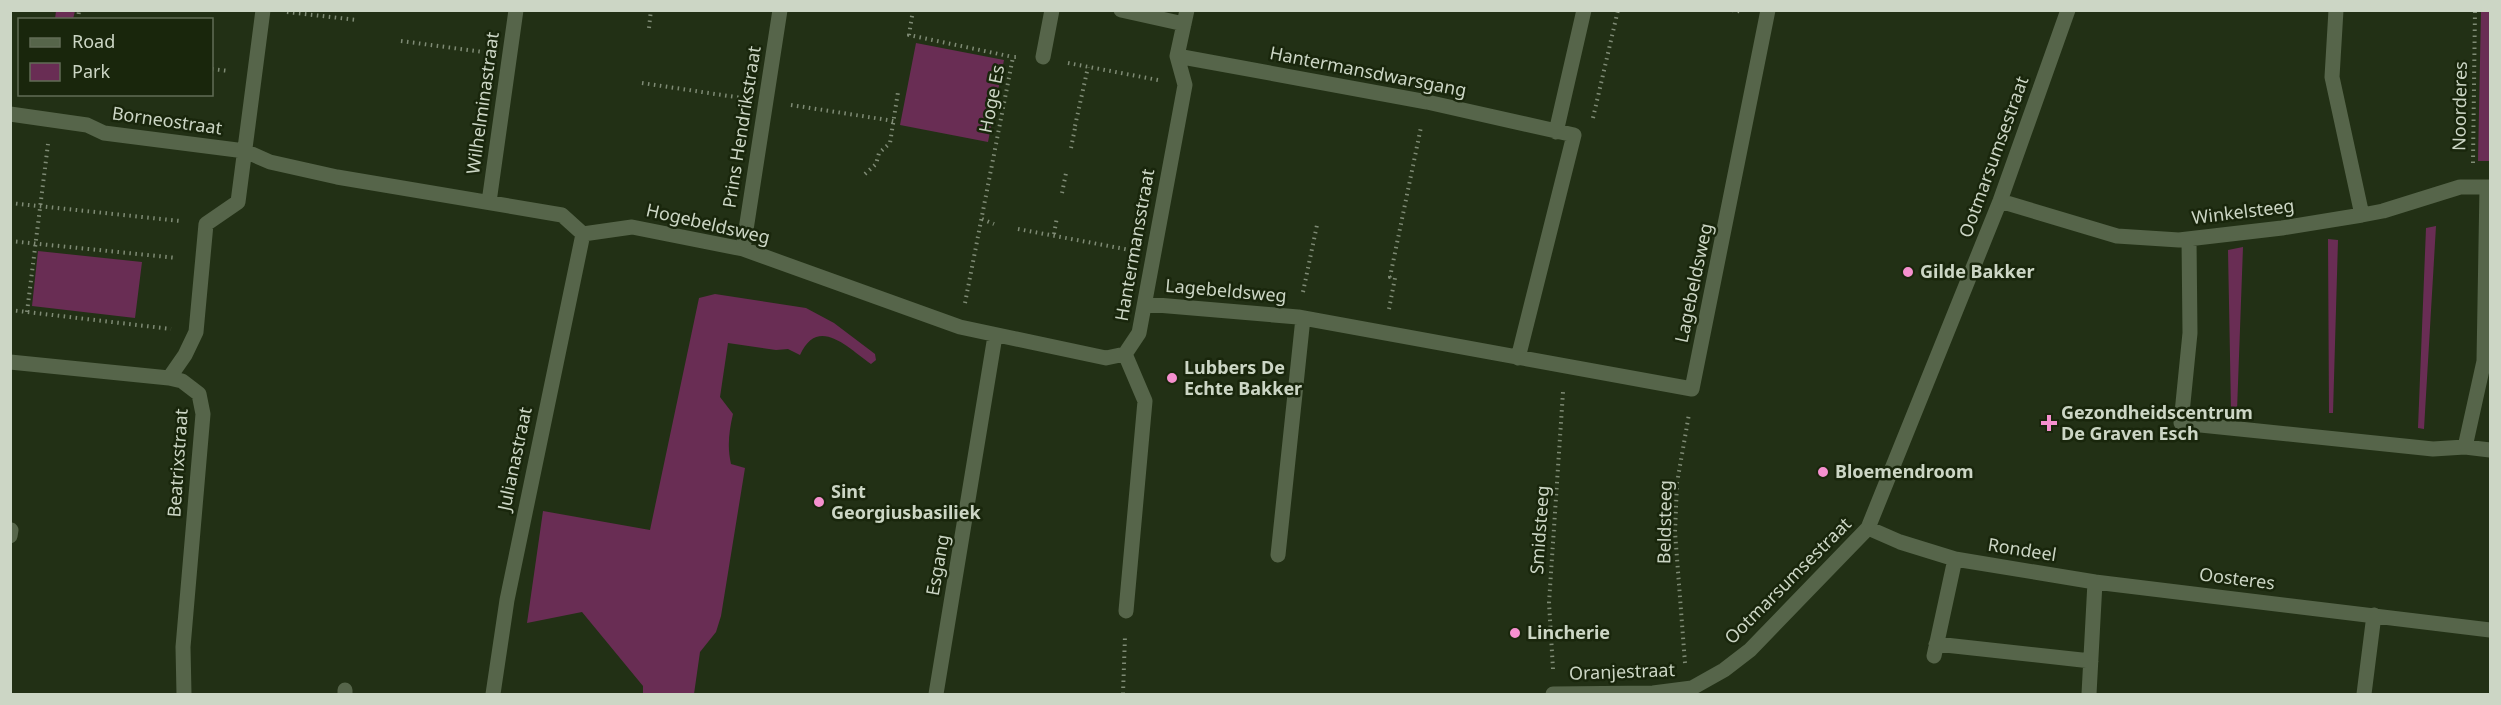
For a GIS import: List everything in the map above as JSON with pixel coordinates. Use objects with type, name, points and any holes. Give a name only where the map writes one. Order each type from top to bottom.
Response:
[{"type":"street","points":[[169,378],[185,355],[196,332],[207,224],[238,202],[263,10]]},
{"type":"street","name":"Wilhelminastraat","points":[[489,202],[516,10]]},
{"type":"street","name":"Prins Hendrikstraat","points":[[743,249],[780,10]]},
{"type":"street","points":[[1043,57],[1052,10]]},
{"type":"street","name":"Hantermansstraat","points":[[1120,10],[1185,17],[1177,56],[1185,85],[1139,333],[1125,354]]},
{"type":"street","points":[[1518,358],[1574,135],[1553,132],[1584,10]]},
{"type":"street","name":"Lagebeldsweg","points":[[1145,304],[1300,317],[1692,389],[1768,10]]},
{"type":"street","name":"Ootmarsumsestraat","points":[[1693,691],[1750,650],[1868,528],[2001,201],[2068,10]]},
{"type":"street","points":[[2336,10],[2332,77],[2362,214]]},
{"type":"street","name":"Hantermansdwarsgang","points":[[1177,56],[1426,102],[1553,132]]},
{"type":"street","name":"Borneostraat","points":[[10,114],[87,125],[104,133],[244,151]]},
{"type":"street","points":[[244,151],[270,162],[337,177],[562,214],[583,234]]},
{"type":"street","name":"Winkelsteeg","points":[[2001,201],[2116,236],[2189,239],[2282,228],[2383,211],[2460,187],[2489,187]]},
{"type":"street","points":[[2465,447],[2484,361],[2489,187]]},
{"type":"street","name":"Hogebeldsweg","points":[[583,234],[632,227],[743,249],[960,327],[1106,358],[1125,354]]},
{"type":"street","name":"Julianastraat","points":[[493,694],[509,588],[583,234]]},
{"type":"street","points":[[2189,239],[2190,333],[2181,423],[2433,449],[2465,447],[2490,450]]},
{"type":"street","name":"Lagebeldsweg","points":[[1278,555],[1300,317]]},
{"type":"street","name":"Esgang","points":[[936,694],[995,336]]},
{"type":"street","points":[[1125,354],[1144,401],[1126,611]]},
{"type":"street","name":"Beatrixstraat","points":[[10,362],[169,378],[191,385],[199,394],[203,404],[183,647],[184,694]]},
{"type":"street","name":"Rondeel","points":[[1868,528],[1955,559],[2096,582]]},
{"type":"street","points":[[1955,559],[1935,650],[2091,661]]},
{"type":"street","points":[[2089,694],[2096,582]]},
{"type":"street","name":"Oosteres","points":[[2096,582],[2490,630]]},
{"type":"street","points":[[2364,694],[2374,615]]},
{"type":"street","name":"Oranjestraat","points":[[1553,694],[1693,691]]},
{"type":"path","points":[[649,28],[651,10]]},
{"type":"path","points":[[913,10],[909,35],[1013,57]]},
{"type":"path","points":[[1574,135],[1591,125],[1618,10]]},
{"type":"path","name":"Noorderes","points":[[2475,10],[2472,167],[2487,167],[2489,187]]},
{"type":"path","points":[[280,12],[357,20]]},
{"type":"path","points":[[400,41],[510,56]]},
{"type":"path","name":"Hoge Es","points":[[960,327],[1013,57],[1043,57],[1185,85]]},
{"type":"path","points":[[1071,148],[1088,67]]},
{"type":"path","points":[[866,174],[876,164],[879,153],[890,143],[898,92]]},
{"type":"path","points":[[1384,333],[1395,278],[1390,277],[1426,102]]},
{"type":"path","points":[[27,312],[51,120]]},
{"type":"path","points":[[1062,193],[1066,173]]},
{"type":"path","points":[[10,203],[207,224]]},
{"type":"path","points":[[1054,234],[1057,217]]},
{"type":"path","points":[[982,219],[994,224]]},
{"type":"path","points":[[1300,317],[1317,225]]},
{"type":"path","points":[[1018,229],[1152,254]]},
{"type":"path","points":[[10,241],[202,260]]},
{"type":"path","points":[[10,310],[196,332]]},
{"type":"path","name":"Smidsteeg","points":[[1553,694],[1549,603],[1564,367]]},
{"type":"path","name":"Beldsteeg","points":[[1684,656],[1675,532],[1677,483],[1692,389]]},
{"type":"path","points":[[1123,694],[1126,611]]},
{"type":"green space","points":[[56,11],[75,11],[73,18],[55,18]]},
{"type":"green space","points":[[2481,11],[2490,11],[2490,161],[2478,161]]},
{"type":"green space","points":[[916,43],[1004,60],[988,142],[900,125]]},
{"type":"green space","points":[[2436,226],[2424,429],[2418,428],[2426,228]]},
{"type":"green space","points":[[2328,239],[2338,240],[2333,413],[2329,413]]},
{"type":"green space","points":[[2243,247],[2237,411],[2231,410],[2228,250]]},
{"type":"green space","points":[[38,251],[142,262],[135,318],[32,306]]},
{"type":"green space","points":[[715,294],[806,308],[834,323],[875,354],[876,360],[871,364],[834,338],[824,336],[815,337],[807,343],[800,355],[788,349],[776,350],[728,343],[720,397],[733,414],[729,439],[731,464],[745,468],[721,616],[716,632],[700,652],[694,694],[643,694],[643,686],[582,612],[527,623],[543,511],[650,530],[699,298]]},
{"type":"place","name":"Gilde Bakker","points":[[1908,272]]},
{"type":"place","name":"Lubbers De Echte Bakker","points":[[1172,378]]},
{"type":"place","name":"Gezondheidscentrum De Graven Esch","points":[[2049,423]]},
{"type":"place","name":"Bloemendroom","points":[[1823,472]]},
{"type":"place","name":"Sint Georgiusbasiliek","points":[[819,502]]},
{"type":"place","name":"Lincherie","points":[[1515,633]]}]
